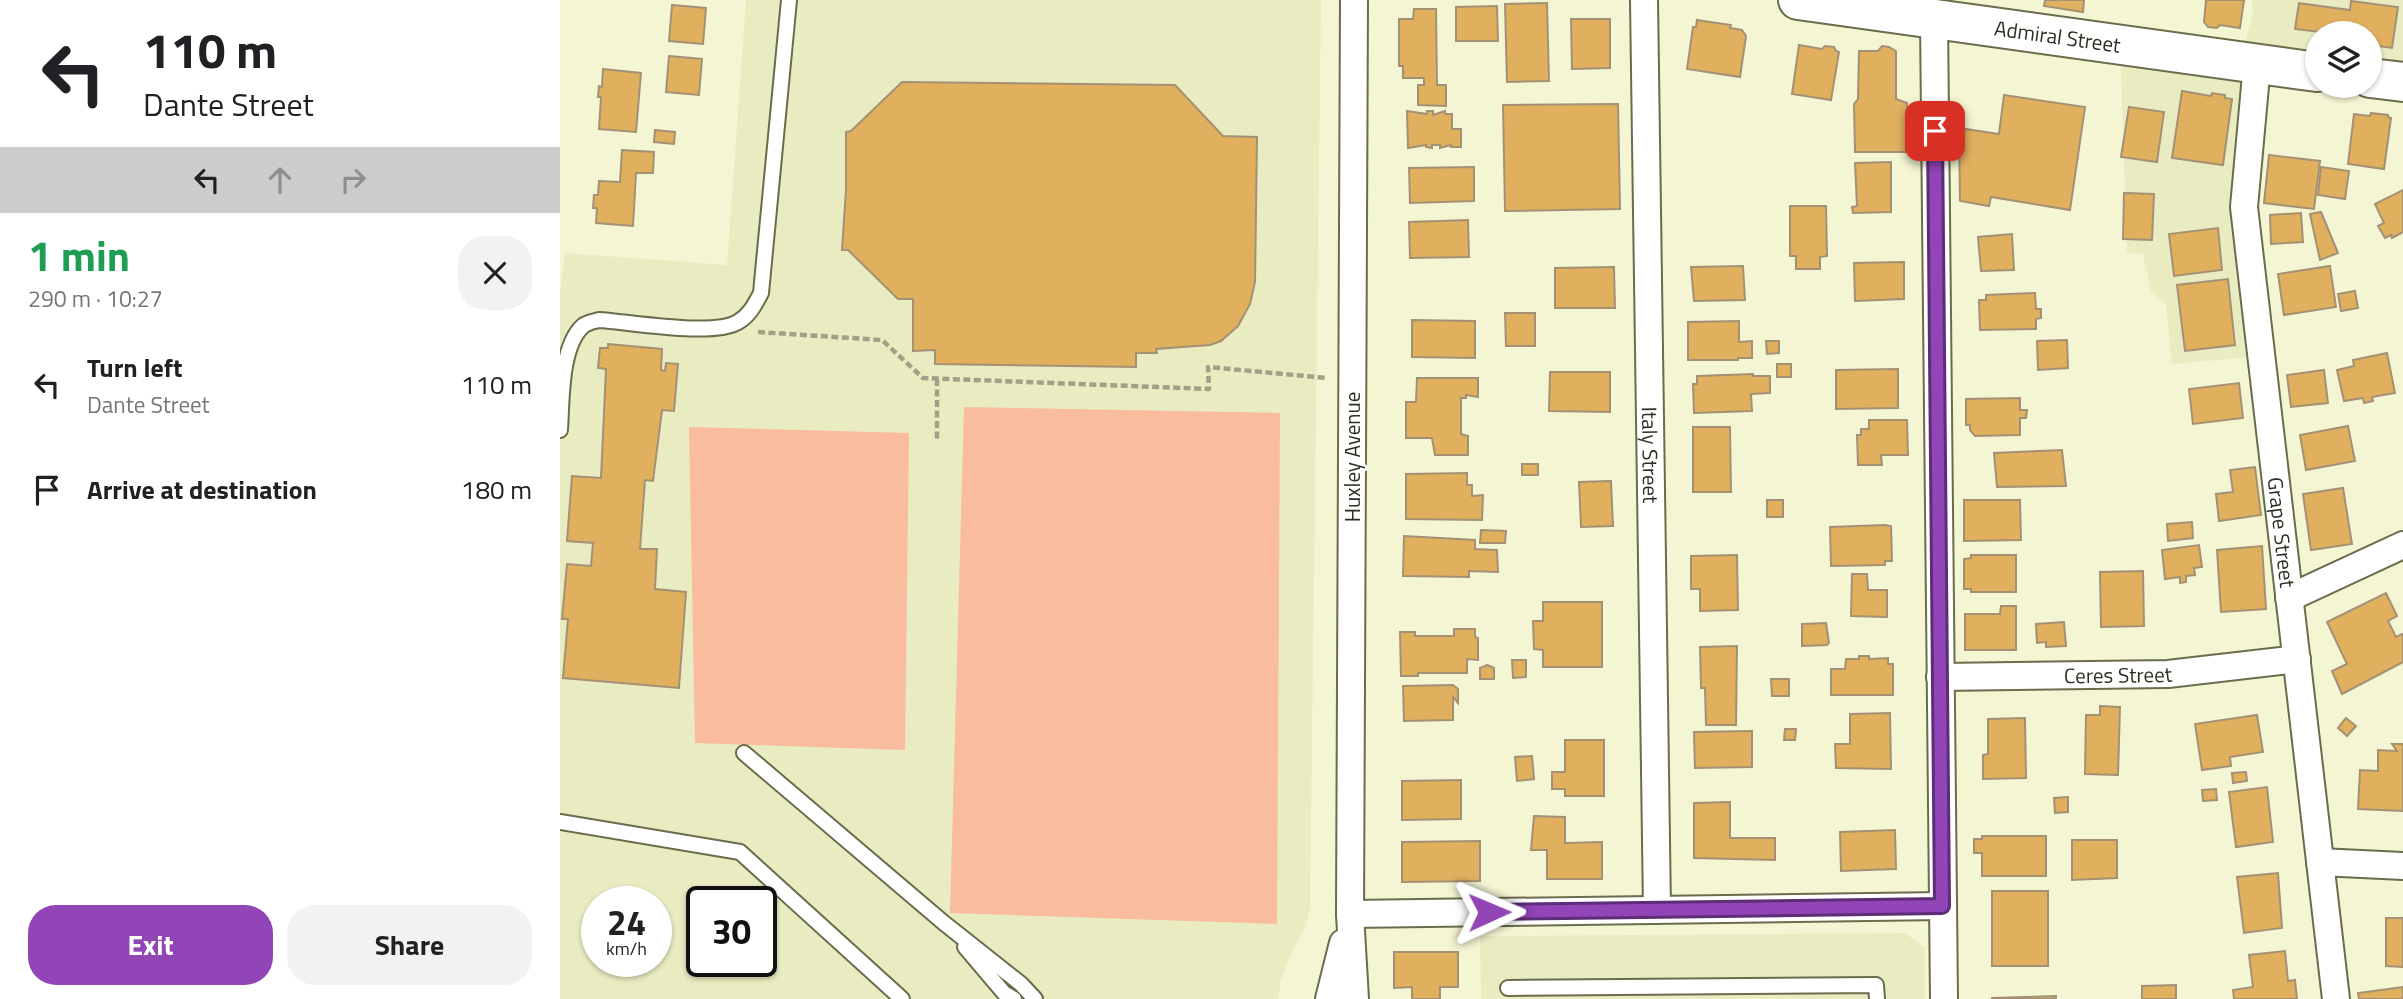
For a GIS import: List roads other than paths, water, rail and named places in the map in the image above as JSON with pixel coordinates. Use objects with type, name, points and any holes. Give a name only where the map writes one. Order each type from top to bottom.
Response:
[{"type":"main road","name":"Admiral Street","points":[[1798,0],[2305,70]]},
{"type":"main road","points":[[2382,79],[2403,82]]},
{"type":"street","name":"Huxley Avenue","points":[[1354,0],[1350,914],[1355,999]]},
{"type":"street","name":"Italy Street","points":[[1644,0],[1657,910]]},
{"type":"street","points":[[1934,19],[1944,999]]},
{"type":"street","name":"Grape Street","points":[[2256,64],[2244,207],[2336,999]]},
{"type":"street","points":[[2290,598],[2403,545]]},
{"type":"street","name":"Ceres Street","points":[[1940,677],[2168,674],[2297,659]]},
{"type":"street","points":[[2320,863],[2403,866]]},
{"type":"street","points":[[1350,914],[1942,906]]},
{"type":"street","name":"Huxley Avenue","points":[[1329,999],[1350,914]]},
{"type":"lane","points":[[560,430],[566,351],[584,324],[599,320],[715,330],[737,322],[752,311],[761,293],[789,0]]},
{"type":"lane","points":[[744,752],[944,923],[1021,984],[1035,999]]},
{"type":"lane","points":[[560,822],[740,852],[902,999]]},
{"type":"lane","points":[[944,923],[1004,993],[1014,999]]},
{"type":"lane","points":[[1508,988],[1570,993],[1876,985],[1877,999]]}]
